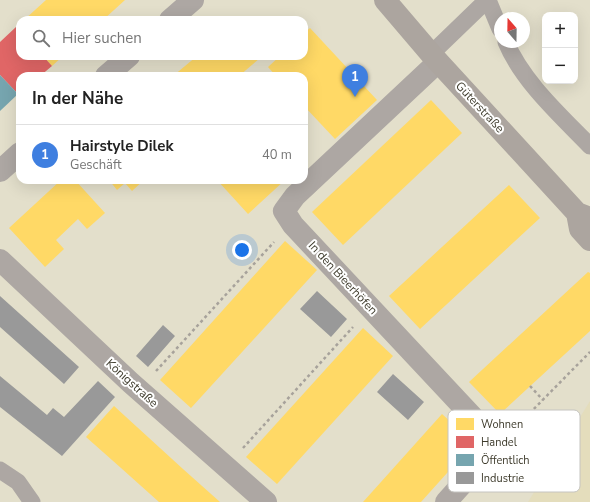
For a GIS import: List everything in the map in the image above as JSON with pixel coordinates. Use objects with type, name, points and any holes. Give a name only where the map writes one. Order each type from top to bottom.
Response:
[{"type":"main road","name":"Güterstraße","points":[[385,0],[434,58],[584,216],[580,229],[590,240]]},
{"type":"street","points":[[175,16],[193,0]]},
{"type":"street","name":"In den Bieerhöfen","points":[[308,183],[434,58]]},
{"type":"street","points":[[111,72],[124,60]]},
{"type":"street","points":[[0,171],[16,157]]},
{"type":"street","name":"In den Bieerhöfen","points":[[307,184],[295,196],[284,211],[293,225],[466,410]]},
{"type":"street","name":"Königstraße","points":[[0,260],[131,383],[266,502]]},
{"type":"street","name":"In den Bieerhöfen","points":[[446,502],[455,492]]},
{"type":"lane","points":[[434,58],[487,0],[494,16]]},
{"type":"lane","points":[[509,48],[512,56],[549,103],[590,146]]},
{"type":"lane","points":[[0,470],[18,482],[32,502]]},
{"type":"path","points":[[151,376],[275,241]]},
{"type":"path","points":[[238,454],[353,327]]},
{"type":"path","points":[[533,410],[590,352]]},
{"type":"path","points":[[530,386],[543,400]]},
{"type":"shaded area","points":[[590,401],[590,502],[528,502],[534,492],[580,492],[580,417]]},
{"type":"building: Wohnen","points":[[46,0],[125,0],[107,16],[28,16]]},
{"type":"building: Wohnen","points":[[310,28],[377,100],[335,139],[308,110],[308,72],[272,72],[268,67],[276,60],[308,60],[308,30]]},
{"type":"building: Wohnen","points":[[47,60],[59,60],[52,66]]},
{"type":"building: Wohnen","points":[[192,60],[258,60],[244,72],[178,72]]},
{"type":"building: Wohnen","points":[[431,100],[462,133],[343,245],[312,212]]},
{"type":"building: Wohnen","points":[[57,184],[79,184],[105,213],[87,229],[78,219],[56,240],[64,249],[45,267],[9,228]]},
{"type":"building: Wohnen","points":[[112,184],[124,184],[117,190]]},
{"type":"building: Wohnen","points":[[126,184],[140,184],[132,191]]},
{"type":"building: Wohnen","points":[[221,184],[281,184],[248,214]]},
{"type":"building: Wohnen","points":[[509,185],[540,218],[420,329],[389,296]]},
{"type":"building: Wohnen","points":[[285,241],[317,270],[191,408],[160,380]]},
{"type":"building: Wohnen","points":[[588,272],[590,273],[590,331],[504,410],[496,410],[469,382]]},
{"type":"building: Wohnen","points":[[363,328],[393,356],[277,484],[246,457]]},
{"type":"building: Wohnen","points":[[114,406],[220,502],[159,502],[86,437]]},
{"type":"building: Wohnen","points":[[442,414],[448,419],[448,472],[421,502],[363,502]]},
{"type":"building: Handel","points":[[16,27],[16,60],[47,60],[52,66],[45,72],[16,72],[16,92],[0,75],[0,42]]},
{"type":"building: Öffentlich","points":[[0,75],[16,92],[16,96],[0,111]]},
{"type":"building: Industrie","points":[[317,291],[347,319],[331,337],[300,309]]},
{"type":"building: Industrie","points":[[0,296],[79,367],[64,384],[0,327]]},
{"type":"building: Industrie","points":[[163,325],[175,336],[148,367],[136,356]]},
{"type":"building: Industrie","points":[[393,374],[424,402],[408,420],[377,392]]},
{"type":"building: Industrie","points":[[0,376],[47,415],[53,408],[64,417],[98,381],[115,397],[62,456],[0,407]]},
{"type":"place","name":"Hairstyle Dilek","points":[[355,97]]}]
